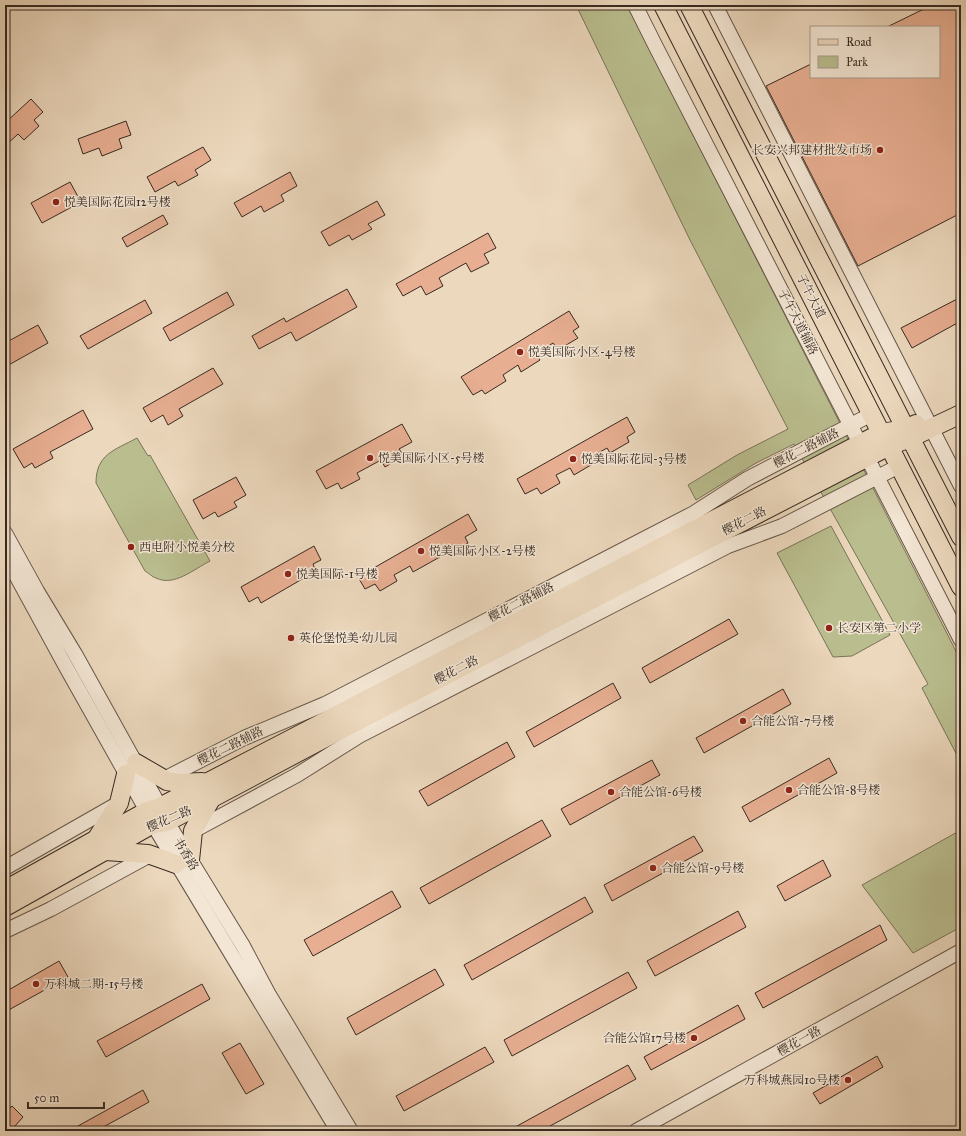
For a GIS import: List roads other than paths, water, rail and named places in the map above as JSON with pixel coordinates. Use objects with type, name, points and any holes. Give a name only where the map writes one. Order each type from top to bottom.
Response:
[{"type":"main road","name":"子午大道","points":[[663,5],[961,587]]},
{"type":"main road","name":"子午大道","points":[[689,5],[961,537]]},
{"type":"main road","points":[[929,424],[961,402]]},
{"type":"main road","points":[[929,424],[961,414]]},
{"type":"main road","name":"樱花二路","points":[[5,890],[101,845],[156,816],[209,791],[864,450],[885,440],[908,434],[929,424]]},
{"type":"main road","points":[[131,769],[164,779],[209,791],[193,831],[183,862],[101,845],[119,803],[131,769]]},
{"type":"main road","name":"樱花二路","points":[[5,907],[101,845]]},
{"type":"street","name":"子午大道辅路","points":[[636,5],[656,47],[961,640]]},
{"type":"street","points":[[714,5],[961,486]]},
{"type":"street","name":"樱花二路辅路","points":[[164,779],[244,738],[325,704],[694,513],[747,479],[872,414]]},
{"type":"street","points":[[193,831],[297,775],[359,736],[728,546],[782,526],[899,466]]},
{"type":"street","name":"书香路","points":[[5,533],[37,591],[75,654],[131,769],[156,816],[338,1131]]},
{"type":"street","name":"书香路","points":[[5,556],[131,769]]},
{"type":"street","points":[[5,868],[119,803]]},
{"type":"street","points":[[5,931],[51,909],[150,855]]},
{"type":"street","name":"书香路","points":[[183,862],[243,946],[268,993],[351,1131]]},
{"type":"street","name":"樱花一路","points":[[636,1131],[961,951]]},
{"type":"place","name":"长安兴邦建材批发市场","points":[[880,150]]},
{"type":"place","name":"悦美国际花园12号楼","points":[[56,202]]},
{"type":"place","name":"悦美国际小区-4号楼","points":[[520,352]]},
{"type":"place","name":"悦美国际小区-5号楼","points":[[370,458]]},
{"type":"place","name":"悦美国际花园-3号楼","points":[[573,459]]},
{"type":"place","name":"西电附小悦美分校","points":[[131,547]]},
{"type":"place","name":"悦美国际小区-2号楼","points":[[421,551]]},
{"type":"place","name":"悦美国际-1号楼","points":[[288,574]]},
{"type":"place","name":"长安区第二小学","points":[[829,628]]},
{"type":"place","name":"英伦堡悦美·幼儿园","points":[[291,638]]},
{"type":"place","name":"合能公馆-7号楼","points":[[743,721]]},
{"type":"place","name":"合能公馆-8号楼","points":[[789,790]]},
{"type":"place","name":"合能公馆-6号楼","points":[[611,792]]},
{"type":"place","name":"合能公馆-9号楼","points":[[653,868]]},
{"type":"place","name":"万科城二期-15号楼","points":[[36,984]]},
{"type":"place","name":"合能公馆17号楼","points":[[694,1038]]},
{"type":"place","name":"万科城燕园10号楼","points":[[848,1080]]}]
